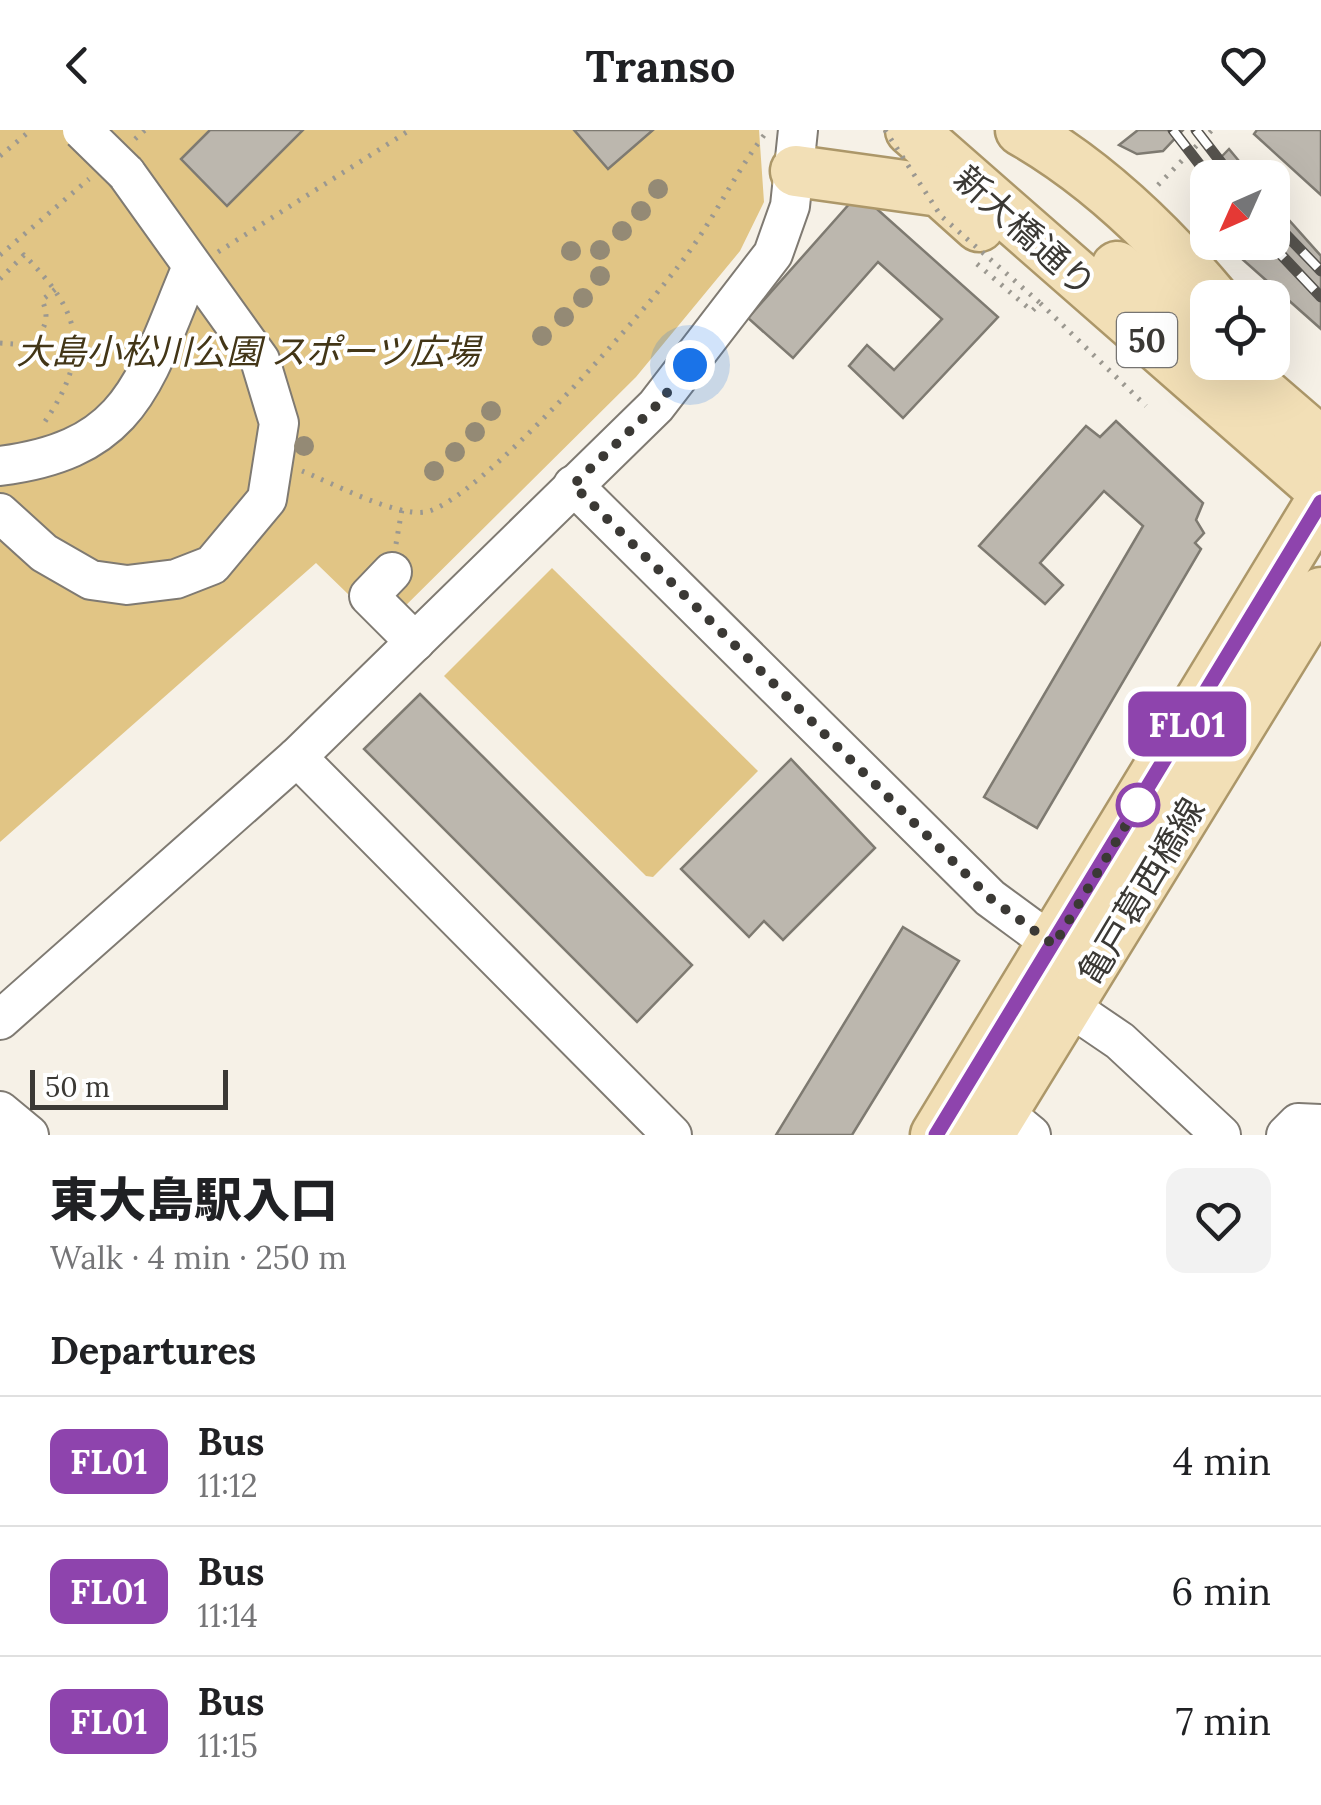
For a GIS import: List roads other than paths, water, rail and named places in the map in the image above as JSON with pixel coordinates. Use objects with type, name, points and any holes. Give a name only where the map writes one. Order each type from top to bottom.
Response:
[{"type":"main road","name":"新大橋通り","points":[[911,130],[987,152],[1190,330]]},
{"type":"main road","points":[[797,145],[940,192],[1140,368],[1285,429]]},
{"type":"main road","points":[[987,152],[1050,147],[1182,260],[1198,280]]},
{"type":"main road","name":"新大橋通り","points":[[987,152],[1285,429]]},
{"type":"main road","name":"新大橋通り","points":[[1243,380],[1285,429],[1321,490]]},
{"type":"main road","points":[[1265,380],[1285,429]]},
{"type":"main road","name":"亀戸葛西橋線","points":[[936,1135],[1321,502]]},
{"type":"main road","name":"亀戸葛西橋線","points":[[1007,1127],[1070,1007],[1321,593]]},
{"type":"street","points":[[0,513],[44,554],[91,580],[127,585],[176,579],[212,565],[240,536],[267,498],[276,461],[279,423],[260,360],[191,269],[119,161],[82,130]]},
{"type":"street","points":[[0,1020],[297,757],[656,406],[774,254],[797,145]]},
{"type":"street","points":[[0,466],[38,461],[78,448],[115,420],[142,387],[191,269]]},
{"type":"street","points":[[573,485],[990,898],[1054,945]]},
{"type":"street","points":[[392,572],[369,596],[415,642]]},
{"type":"street","points":[[297,757],[672,1135]]},
{"type":"street","points":[[1070,1007],[1120,1041],[1221,1135]]},
{"type":"street","points":[[0,1111],[29,1135]]},
{"type":"street","points":[[1286,1135],[1298,1122],[1321,1124]]},
{"type":"railway","points":[[1173,130],[1196,160]]},
{"type":"railway","points":[[1196,130],[1219,160]]},
{"type":"railway","points":[[1290,239],[1321,271]]},
{"type":"railway","points":[[1286,260],[1321,297]]},
{"type":"park label","name":"大島小松川公園 スポーツ広場","points":[[248,351]]}]
